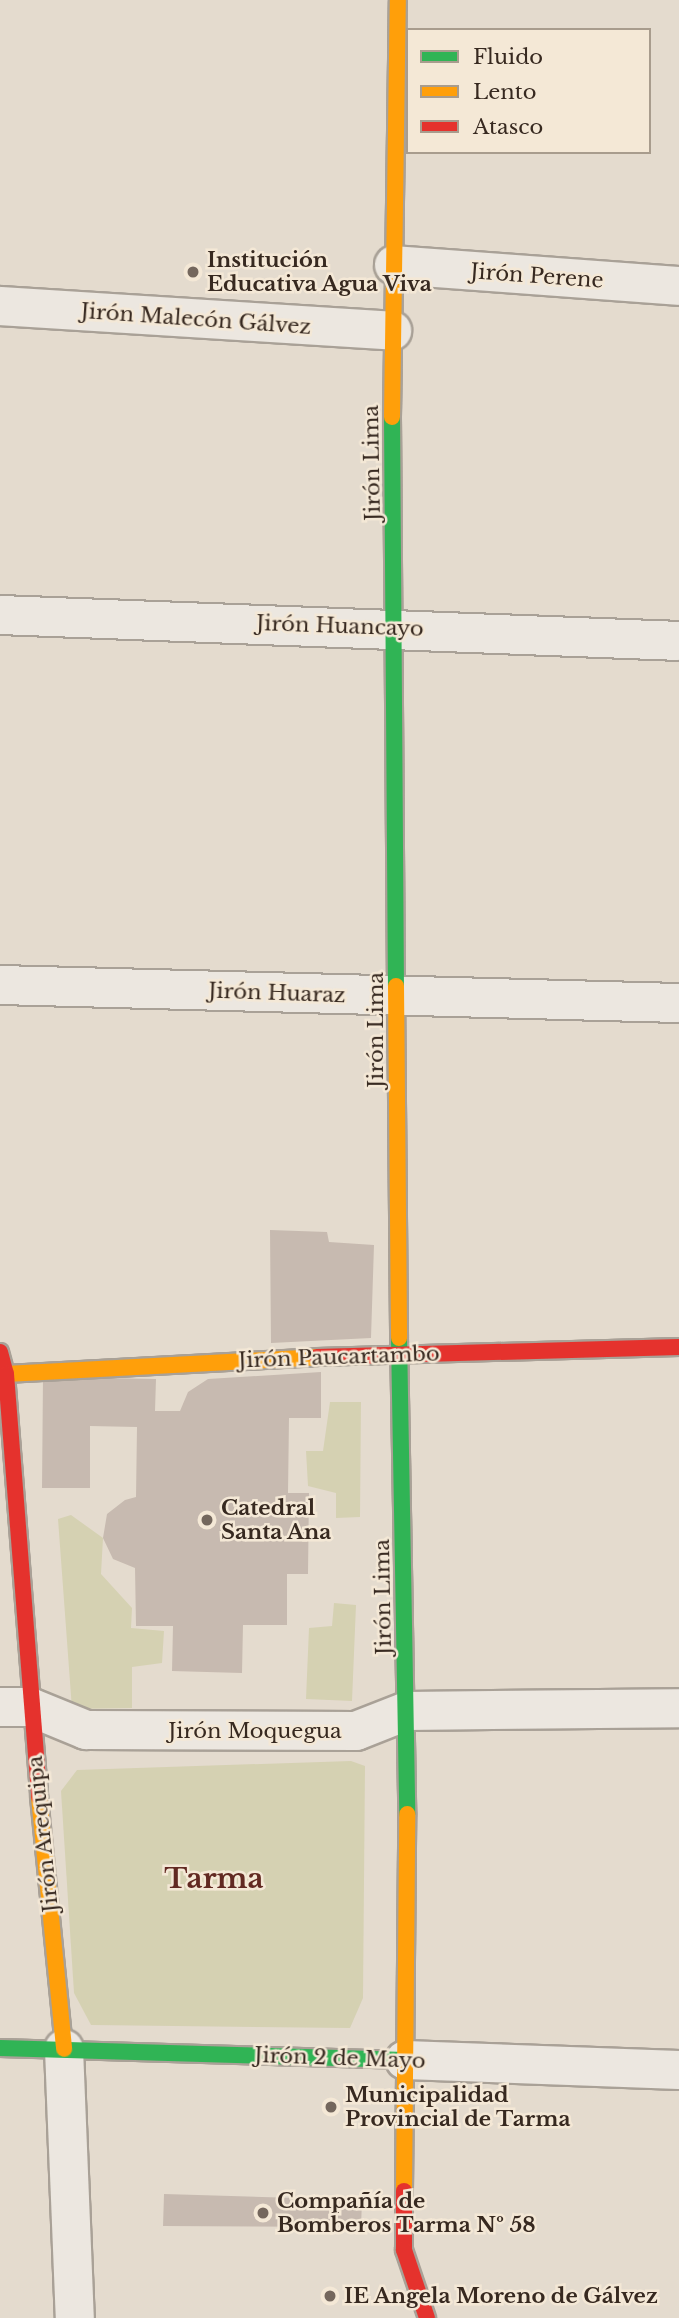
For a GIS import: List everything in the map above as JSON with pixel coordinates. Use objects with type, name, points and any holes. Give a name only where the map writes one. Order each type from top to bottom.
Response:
[{"type":"main road","name":"Jirón Lima","points":[[398,0],[392,331],[399,1353],[407,1711],[404,2250],[427,2318]]},
{"type":"main road","name":"Jirón Paucartambo","points":[[2,1367],[399,1353],[679,1347]]},
{"type":"main road","name":"Jirón Arequipa","points":[[2,1367],[15,1707],[64,2049]]},
{"type":"main road","name":"Jirón 2 de Mayo","points":[[0,2048],[405,2060]]},
{"type":"street","name":"Jirón Perene","points":[[394,265],[679,286]]},
{"type":"street","name":"Jirón Malecón Gálvez","points":[[0,306],[392,331]]},
{"type":"street","name":"Jirón Huancayo","points":[[0,615],[679,641]]},
{"type":"street","name":"Jirón Huaraz","points":[[0,985],[679,1003]]},
{"type":"street","name":"Jirón Moquegua","points":[[15,1707],[86,1730],[356,1731],[407,1711],[679,1708]]},
{"type":"street","name":"Jirón Arequipa","points":[[64,2049],[75,2318]]},
{"type":"street","name":"Jirón 2 de Mayo","points":[[405,2060],[679,2070]]},
{"type":"shaded area","points":[[330,1402],[361,1402],[360,1517],[336,1518],[336,1493],[308,1486],[306,1451],[323,1451]]},
{"type":"shaded area","points":[[71,1515],[103,1538],[101,1574],[132,1608],[131,1628],[164,1631],[162,1663],[132,1667],[132,1708],[72,1709],[58,1519]]},
{"type":"shaded area","points":[[334,1603],[356,1605],[352,1701],[306,1699],[309,1628],[332,1626]]},
{"type":"shaded area","points":[[351,1761],[365,1766],[363,1998],[350,2028],[91,2025],[74,1993],[61,1791],[77,1770]]},
{"type":"building","points":[[270,1230],[327,1232],[329,1242],[374,1245],[371,1338],[271,1343]]},
{"type":"building","name":"Catedral Santa Ana","points":[[321,1372],[321,1418],[289,1418],[288,1493],[309,1493],[308,1574],[287,1574],[287,1625],[243,1625],[242,1673],[172,1671],[173,1626],[136,1626],[135,1568],[113,1559],[103,1538],[107,1514],[125,1500],[136,1497],[137,1427],[90,1426],[90,1488],[42,1488],[43,1377],[156,1379],[155,1411],[180,1411],[188,1392],[208,1379]]},
{"type":"building","name":"Compañía de Bomberos Tarma Nº 58","points":[[164,2194],[362,2200],[361,2227],[163,2226]]},
{"type":"traffic: fast","points":[[392,417],[396,986]]},
{"type":"traffic: fast","points":[[399,1338],[407,1814]]},
{"type":"traffic: fast","points":[[0,2048],[405,2060]]},
{"type":"traffic: slow","points":[[392,417],[398,0]]},
{"type":"traffic: slow","points":[[396,986],[399,1338]]},
{"type":"traffic: slow","points":[[6,1374],[317,1357]]},
{"type":"traffic: slow","points":[[39,1797],[64,2049]]},
{"type":"traffic: slow","points":[[404,2191],[407,1814]]},
{"type":"traffic: jam","points":[[317,1357],[679,1347]]},
{"type":"traffic: jam","points":[[0,1352],[6,1374],[39,1797]]},
{"type":"traffic: jam","points":[[404,2191],[404,2250],[427,2318]]},
{"type":"place","name":"Institución Educativa Agua Viva","points":[[193,272]]},
{"type":"place","name":"Catedral Santa Ana","points":[[207,1520]]},
{"type":"place","name":"Municipalidad Provincial de Tarma","points":[[331,2107]]},
{"type":"place","name":"Compañía de Bomberos Tarma Nº 58","points":[[263,2213]]},
{"type":"place","name":"IE Angela Moreno de Gálvez","points":[[330,2296]]},
{"type":"district","name":"Tarma","points":[[214,1879]]}]
